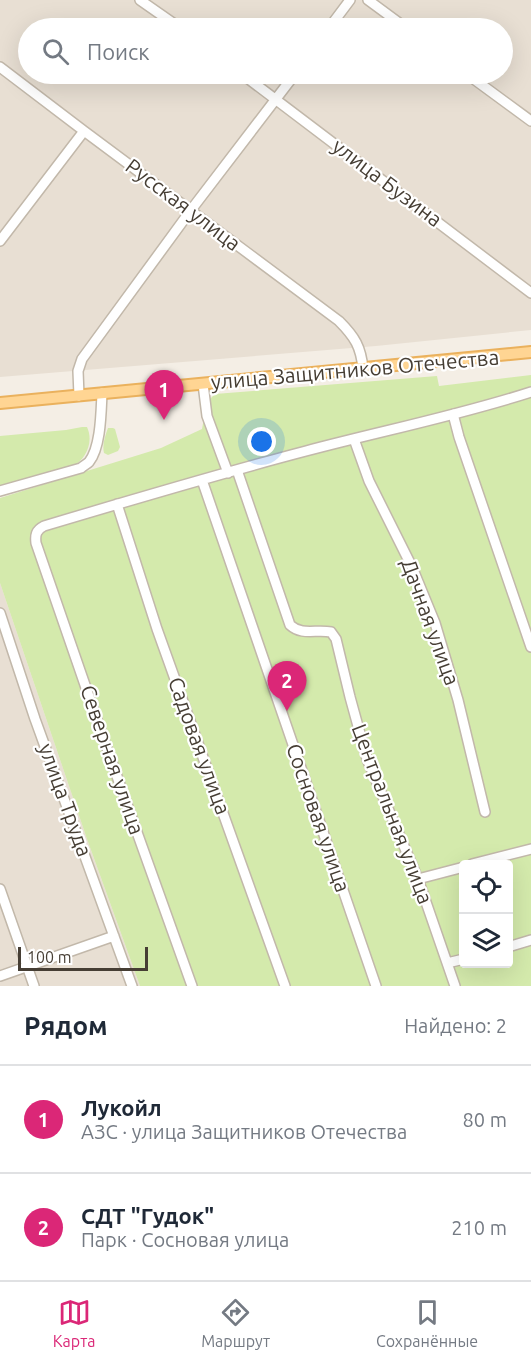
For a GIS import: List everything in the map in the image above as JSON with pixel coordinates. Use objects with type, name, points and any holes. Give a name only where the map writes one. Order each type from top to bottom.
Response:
[{"type":"main road","name":"улица Защитников Отечества","points":[[0,403],[531,352]]},
{"type":"street","points":[[140,0],[166,18]]},
{"type":"street","points":[[336,18],[350,0]]},
{"type":"street","points":[[368,0],[392,18]]},
{"type":"street","name":"Русская улица","points":[[0,67],[18,81]]},
{"type":"street","name":"Русская улица","points":[[22,84],[339,321],[353,336],[359,348],[363,369]]},
{"type":"street","name":"улица Бузина","points":[[256,84],[531,293]]},
{"type":"street","points":[[79,396],[78,371],[82,359],[190,210],[287,84]]},
{"type":"street","points":[[481,84],[531,121]]},
{"type":"street","points":[[2,235],[84,131]]},
{"type":"street","points":[[203,384],[207,416],[232,471]]},
{"type":"street","name":"улица Защитников Отечества","points":[[37,533],[39,528],[44,526],[232,471],[531,392]]},
{"type":"street","points":[[0,491],[81,468],[88,463],[94,454],[98,440],[102,393]]},
{"type":"street","points":[[453,414],[531,647]]},
{"type":"street","name":"Дачная улица","points":[[354,439],[369,482],[412,567],[435,623],[458,699],[485,812]]},
{"type":"street","name":"Центральная улица","points":[[232,471],[290,625],[301,632],[331,632],[336,639],[367,759],[418,879],[455,986]]},
{"type":"street","name":"Сосновая улица","points":[[202,480],[376,986]]},
{"type":"street","name":"Садовая улица","points":[[117,504],[161,640],[285,986]]},
{"type":"street","name":"Северная улица","points":[[37,533],[36,543],[192,986]]},
{"type":"street","name":"улица Труда","points":[[0,613],[35,719],[132,986]]},
{"type":"street","points":[[488,860],[531,849]]},
{"type":"street","points":[[418,879],[459,868]]},
{"type":"street","points":[[0,889],[34,986]]},
{"type":"street","points":[[0,976],[114,936]]},
{"type":"street","points":[[513,945],[531,940]]},
{"type":"street","points":[[447,963],[459,960]]},
{"type":"shaded area","points":[[0,0],[531,0],[531,330],[376,346],[0,377]]},
{"type":"shaded area","points":[[0,583],[87,839],[140,986],[0,986]]},
{"type":"green space","points":[[531,375],[531,986],[140,986],[87,839],[0,583],[0,498],[161,448],[202,429],[207,402],[215,394],[437,376],[439,386]]},
{"type":"green space","points":[[87,427],[90,438],[88,450],[78,463],[0,486],[0,436]]},
{"type":"green space","points":[[108,428],[115,429],[120,447],[118,451],[108,455],[104,453],[103,447]]},
{"type":"place","name":"Лукойл","points":[[164,420]]},
{"type":"place","name":"СДТ \"Гудок\"","points":[[287,711]]}]
